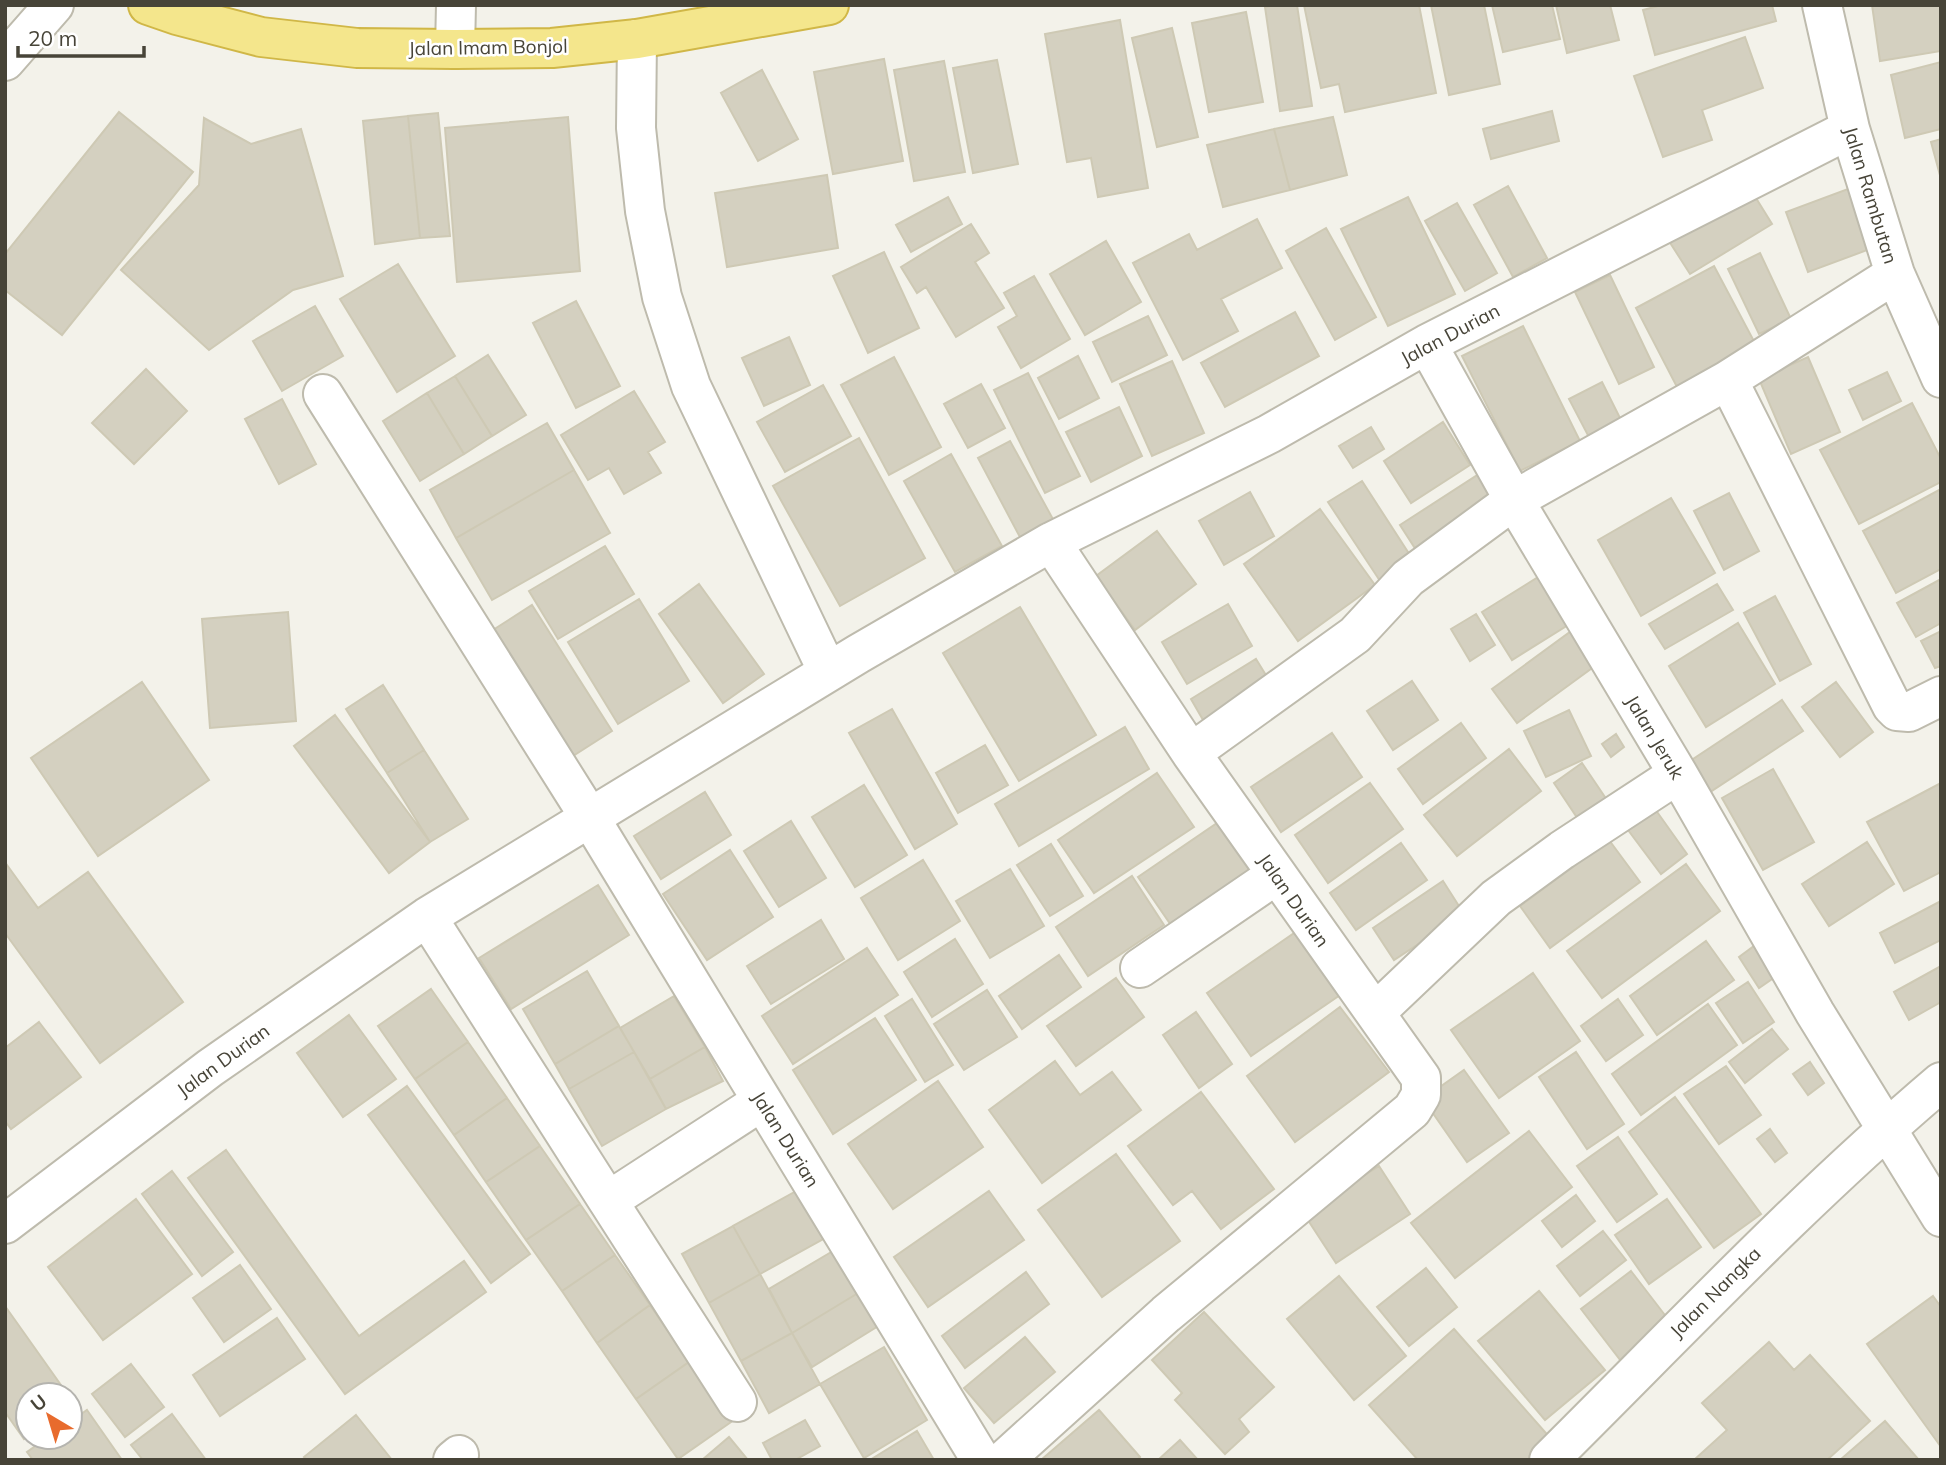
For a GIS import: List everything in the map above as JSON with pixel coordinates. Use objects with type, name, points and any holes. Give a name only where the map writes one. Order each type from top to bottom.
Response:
[{"type":"highway","name":"Jalan Imam Bonjol","points":[[148,5],[261,37],[357,48],[455,49],[552,48],[637,40],[829,5]]},
{"type":"street","points":[[5,61],[54,5]]},
{"type":"street","points":[[455,49],[456,5]]},
{"type":"street","name":"Jalan Rambutan","points":[[1822,5],[1850,129],[1895,274],[1941,378]]},
{"type":"street","points":[[637,40],[636,128],[645,211],[662,297],[691,386],[828,672]]},
{"type":"street","name":"Jalan Durian","points":[[5,1224],[210,1068],[427,917],[828,672],[1051,542],[1269,434],[1427,344],[1850,129]]},
{"type":"street","points":[[1191,752],[1347,642],[1408,578],[1514,500],[1728,380],[1895,274]]},
{"type":"street","name":"Jalan Jeruk","points":[[1427,344],[1514,500],[1678,774],[1815,1013],[1886,1128]]},
{"type":"street","points":[[1728,380],[1892,706],[1897,711],[1909,712],[1941,696]]},
{"type":"street","points":[[323,394],[590,818]]},
{"type":"street","name":"Jalan Durian","points":[[1004,1460],[1166,1314],[1412,1110],[1421,1095],[1421,1078],[1191,752],[1051,542]]},
{"type":"street","points":[[1375,1013],[1496,898],[1562,850],[1678,774]]},
{"type":"street","name":"Jalan Durian","points":[[590,818],[981,1460]]},
{"type":"street","points":[[1140,968],[1276,875]]},
{"type":"street","points":[[427,917],[737,1402]]},
{"type":"street","name":"Jalan Nangka","points":[[1549,1460],[1770,1236],[1886,1128],[1941,1082]]},
{"type":"street","points":[[608,1201],[762,1101]]},
{"type":"street","points":[[1886,1128],[1941,1217]]},
{"type":"building","points":[[1297,5],[1312,106],[1280,111],[1265,7]]},
{"type":"building","points":[[1304,5],[1419,5],[1436,93],[1345,112],[1339,84],[1321,88]]},
{"type":"building","points":[[1431,5],[1484,5],[1500,84],[1449,95]]},
{"type":"building","points":[[1492,5],[1552,5],[1560,39],[1503,52]]},
{"type":"building","points":[[1556,5],[1610,5],[1619,40],[1567,53]]},
{"type":"building","points":[[1662,5],[1772,5],[1776,21],[1655,55],[1643,10]]},
{"type":"building","points":[[1872,5],[1941,5],[1941,51],[1880,61]]},
{"type":"building","points":[[1246,12],[1263,102],[1209,112],[1192,23]]},
{"type":"building","points":[[1120,20],[1148,188],[1098,197],[1091,158],[1067,162],[1045,34]]},
{"type":"building","points":[[1172,28],[1198,137],[1157,147],[1132,38]]},
{"type":"building","points":[[1745,37],[1763,88],[1702,110],[1712,140],[1663,157],[1634,76]]},
{"type":"building","points":[[884,59],[903,161],[833,174],[814,72]]},
{"type":"building","points":[[997,60],[1018,164],[973,173],[953,68]]},
{"type":"building","points":[[944,61],[965,172],[914,181],[894,70]]},
{"type":"building","points":[[1941,62],[1941,129],[1905,138],[1891,75]]},
{"type":"building","points":[[762,70],[798,139],[758,161],[721,93]]},
{"type":"building","points":[[1552,111],[1559,141],[1491,159],[1483,129]]},
{"type":"building","points":[[119,112],[193,172],[62,335],[5,290],[5,254]]},
{"type":"building","points":[[438,113],[450,236],[420,238],[408,116]]},
{"type":"building","points":[[408,116],[420,238],[375,244],[363,121]]},
{"type":"building","points":[[568,117],[580,271],[457,282],[445,128]]},
{"type":"building","points":[[1333,117],[1347,175],[1290,190],[1274,129]]},
{"type":"building","points":[[204,118],[251,144],[301,129],[343,276],[293,290],[209,350],[121,270],[199,185]]},
{"type":"building","points":[[1274,129],[1290,190],[1223,207],[1207,145]]},
{"type":"building","points":[[1941,139],[1941,179],[1931,142]]},
{"type":"building","points":[[827,175],[838,248],[727,267],[715,193]]},
{"type":"building","points":[[1508,186],[1547,258],[1513,277],[1474,205]]},
{"type":"building","points":[[1856,186],[1878,246],[1808,272],[1786,212]]},
{"type":"building","points":[[1751,190],[1772,224],[1690,274],[1669,241]]},
{"type":"building","points":[[948,197],[962,224],[911,252],[896,225]]},
{"type":"building","points":[[1408,197],[1455,294],[1388,326],[1341,229]]},
{"type":"building","points":[[1457,203],[1497,273],[1465,291],[1425,221]]},
{"type":"building","points":[[1257,219],[1282,268],[1221,299],[1238,331],[1183,360],[1133,263],[1189,234],[1197,250]]},
{"type":"building","points":[[971,224],[989,253],[975,262],[1004,308],[956,337],[926,287],[917,293],[901,267]]},
{"type":"building","points":[[1326,228],[1376,317],[1335,340],[1286,251]]},
{"type":"building","points":[[1106,241],[1141,302],[1085,335],[1050,274]]},
{"type":"building","points":[[884,252],[919,328],[868,353],[833,276]]},
{"type":"building","points":[[1760,253],[1791,319],[1759,334],[1728,269]]},
{"type":"building","points":[[398,264],[455,356],[397,392],[340,299]]},
{"type":"building","points":[[1714,266],[1756,345],[1677,387],[1636,308]]},
{"type":"building","points":[[1610,275],[1654,367],[1619,384],[1575,292]]},
{"type":"building","points":[[1034,276],[1070,339],[1021,368],[998,327],[1017,316],[1004,293]]},
{"type":"building","points":[[576,301],[620,386],[576,408],[533,323]]},
{"type":"building","points":[[315,306],[343,356],[282,391],[253,341]]},
{"type":"building","points":[[1295,312],[1319,356],[1225,407],[1201,363]]},
{"type":"building","points":[[1148,316],[1167,355],[1112,382],[1093,342]]},
{"type":"building","points":[[1523,326],[1580,441],[1520,471],[1462,356]]},
{"type":"building","points":[[789,337],[810,385],[764,406],[742,358]]},
{"type":"building","points":[[488,355],[526,415],[492,436],[455,376]]},
{"type":"building","points":[[1078,356],[1099,398],[1059,419],[1038,378]]},
{"type":"building","points":[[894,357],[941,447],[889,475],[841,385]]},
{"type":"building","points":[[1808,357],[1840,432],[1791,454],[1759,379]]},
{"type":"building","points":[[1172,361],[1204,433],[1152,456],[1120,384]]},
{"type":"building","points":[[146,369],[187,411],[134,464],[92,423]]},
{"type":"building","points":[[1887,372],[1901,401],[1863,420],[1849,390]]},
{"type":"building","points":[[1028,373],[1080,476],[1045,493],[994,390]]},
{"type":"building","points":[[455,376],[492,436],[464,454],[427,393]]},
{"type":"building","points":[[1602,382],[1623,424],[1591,441],[1569,399]]},
{"type":"building","points":[[981,384],[1005,428],[968,448],[944,404]]},
{"type":"building","points":[[823,385],[851,436],[785,472],[757,422]]},
{"type":"building","points":[[634,391],[665,442],[648,452],[661,473],[624,494],[609,468],[588,480],[561,435]]},
{"type":"building","points":[[427,393],[464,454],[420,481],[383,421]]},
{"type":"building","points":[[282,399],[316,464],[279,484],[245,419]]},
{"type":"building","points":[[1912,403],[1941,459],[1941,482],[1859,524],[1820,450]]},
{"type":"building","points":[[1119,407],[1142,456],[1091,482],[1066,432]]},
{"type":"building","points":[[1443,422],[1470,465],[1411,503],[1384,461]]},
{"type":"building","points":[[547,423],[574,470],[456,538],[430,490]]},
{"type":"building","points":[[1371,427],[1384,449],[1353,468],[1339,446]]},
{"type":"building","points":[[859,438],[925,558],[840,606],[773,486]]},
{"type":"building","points":[[1010,441],[1054,521],[1021,539],[978,458]]},
{"type":"building","points":[[951,454],[1002,546],[955,572],[904,481]]},
{"type":"building","points":[[574,470],[610,533],[492,600],[456,538]]},
{"type":"building","points":[[1479,474],[1499,505],[1420,556],[1400,525]]},
{"type":"building","points":[[1362,481],[1417,566],[1384,587],[1328,502]]},
{"type":"building","points":[[1941,489],[1941,569],[1896,593],[1863,531]]},
{"type":"building","points":[[1250,492],[1274,536],[1224,565],[1199,521]]},
{"type":"building","points":[[1729,493],[1759,551],[1724,570],[1694,511]]},
{"type":"building","points":[[1671,498],[1715,573],[1641,616],[1598,540]]},
{"type":"building","points":[[1320,509],[1375,585],[1298,641],[1244,564]]},
{"type":"building","points":[[1157,531],[1196,584],[1135,630],[1096,576]]},
{"type":"building","points":[[605,546],[634,594],[558,639],[529,591]]},
{"type":"building","points":[[1551,569],[1581,617],[1512,660],[1482,612]]},
{"type":"building","points":[[1941,579],[1941,623],[1916,637],[1897,603]]},
{"type":"building","points":[[699,584],[764,674],[723,703],[659,614]]},
{"type":"building","points":[[1717,584],[1733,610],[1665,649],[1649,624]]},
{"type":"building","points":[[1775,596],[1811,664],[1780,681],[1744,613]]},
{"type":"building","points":[[639,599],[689,681],[618,724],[568,642]]},
{"type":"building","points":[[1228,604],[1252,646],[1187,684],[1162,642]]},
{"type":"building","points":[[532,605],[612,731],[562,763],[482,637]]},
{"type":"building","points":[[1020,607],[1096,735],[1019,781],[943,653]]},
{"type":"building","points":[[288,612],[296,721],[210,728],[202,619]]},
{"type":"building","points":[[1476,614],[1495,645],[1470,661],[1451,629]]},
{"type":"building","points":[[1738,623],[1775,684],[1706,727],[1669,666]]},
{"type":"building","points":[[1574,629],[1599,663],[1517,723],[1492,689]]},
{"type":"building","points":[[1941,631],[1941,666],[1935,668],[1921,641]]},
{"type":"building","points":[[1256,659],[1272,685],[1206,725],[1191,699]]},
{"type":"building","points":[[1412,681],[1438,720],[1393,750],[1367,711]]},
{"type":"building","points":[[142,682],[209,780],[98,856],[31,758]]},
{"type":"building","points":[[1836,682],[1873,732],[1840,757],[1802,707]]},
{"type":"building","points":[[383,685],[424,750],[387,773],[346,709]]},
{"type":"building","points":[[1782,700],[1803,731],[1701,798],[1681,767]]},
{"type":"building","points":[[892,709],[957,824],[915,849],[849,733]]},
{"type":"building","points":[[1569,710],[1591,756],[1546,777],[1524,731]]},
{"type":"building","points":[[335,715],[430,842],[389,873],[294,746]]},
{"type":"building","points":[[1461,723],[1486,758],[1423,804],[1398,769]]},
{"type":"building","points":[[1125,727],[1149,769],[1019,846],[995,804]]},
{"type":"building","points":[[1332,733],[1362,777],[1281,832],[1251,787]]},
{"type":"building","points":[[1616,734],[1624,747],[1611,757],[1602,744]]},
{"type":"building","points":[[985,745],[1008,785],[958,813],[936,773]]},
{"type":"building","points":[[1509,749],[1541,791],[1457,856],[1424,815]]},
{"type":"building","points":[[424,750],[468,819],[430,842],[387,773]]},
{"type":"building","points":[[1582,763],[1613,809],[1584,828],[1554,783]]},
{"type":"building","points":[[1773,769],[1814,842],[1763,870],[1722,798]]},
{"type":"building","points":[[1157,773],[1194,827],[1094,893],[1058,840]]},
{"type":"building","points":[[1370,783],[1403,829],[1328,883],[1295,835]]},
{"type":"building","points":[[1941,783],[1941,872],[1904,891],[1867,822]]},
{"type":"building","points":[[864,785],[907,855],[855,887],[812,817]]},
{"type":"building","points":[[705,792],[731,835],[661,879],[634,836]]},
{"type":"building","points":[[1655,809],[1687,854],[1661,874],[1628,830]]},
{"type":"building","points":[[1223,819],[1255,868],[1171,925],[1138,877]]},
{"type":"building","points":[[791,821],[826,878],[779,907],[744,851]]},
{"type":"building","points":[[1609,840],[1640,882],[1550,948],[1520,906]]},
{"type":"building","points":[[1867,842],[1894,884],[1829,926],[1802,884]]},
{"type":"building","points":[[1401,843],[1427,880],[1356,930],[1330,893]]},
{"type":"building","points":[[1051,844],[1083,896],[1050,916],[1017,865]]},
{"type":"building","points":[[730,850],[773,917],[707,960],[663,894]]},
{"type":"building","points":[[923,860],[960,921],[898,960],[861,898]]},
{"type":"building","points":[[1686,864],[1720,911],[1602,998],[1567,951]]},
{"type":"building","points":[[7,865],[38,908],[88,872],[183,1002],[100,1063],[5,933]]},
{"type":"building","points":[[1010,869],[1044,926],[990,958],[956,901]]},
{"type":"building","points":[[1132,876],[1164,925],[1088,976],[1056,927]]},
{"type":"building","points":[[1443,881],[1464,914],[1394,960],[1373,928]]},
{"type":"building","points":[[598,885],[629,935],[511,1009],[479,958]]},
{"type":"building","points":[[1941,901],[1941,940],[1895,963],[1880,933]]},
{"type":"building","points":[[821,920],[844,959],[771,1004],[747,966]]},
{"type":"building","points":[[1300,929],[1343,993],[1251,1056],[1207,993]]},
{"type":"building","points":[[955,939],[983,984],[932,1017],[904,972]]},
{"type":"building","points":[[1706,941],[1734,980],[1657,1035],[1630,996]]},
{"type":"building","points":[[1754,946],[1775,977],[1759,988],[1739,957]]},
{"type":"building","points":[[867,948],[898,995],[793,1064],[762,1016]]},
{"type":"building","points":[[1059,955],[1081,987],[1022,1029],[999,996]]},
{"type":"building","points":[[1941,966],[1941,1002],[1909,1020],[1894,992]]},
{"type":"building","points":[[587,971],[619,1026],[555,1064],[523,1009]]},
{"type":"building","points":[[1533,973],[1580,1041],[1499,1098],[1451,1030]]},
{"type":"building","points":[[1116,978],[1144,1017],[1076,1066],[1047,1026]]},
{"type":"building","points":[[1748,982],[1774,1022],[1743,1043],[1716,1003]]},
{"type":"building","points":[[431,989],[468,1042],[415,1079],[378,1026]]},
{"type":"building","points":[[987,990],[1017,1037],[964,1070],[934,1024]]},
{"type":"building","points":[[674,996],[705,1047],[650,1079],[620,1028]]},
{"type":"building","points":[[912,999],[953,1065],[925,1082],[885,1016]]},
{"type":"building","points":[[1618,999],[1643,1035],[1606,1061],[1581,1026]]},
{"type":"building","points":[[1708,1004],[1737,1045],[1641,1115],[1612,1074]]},
{"type":"building","points":[[1340,1007],[1389,1072],[1295,1142],[1247,1076]]},
{"type":"building","points":[[1196,1012],[1232,1064],[1199,1088],[1163,1035]]},
{"type":"building","points":[[349,1015],[396,1079],[343,1117],[297,1053]]},
{"type":"building","points":[[875,1018],[916,1080],[833,1134],[793,1070]]},
{"type":"building","points":[[39,1022],[81,1077],[11,1129],[5,1121],[5,1048]]},
{"type":"building","points":[[619,1026],[634,1052],[569,1089],[555,1064]]},
{"type":"building","points":[[1772,1029],[1788,1049],[1745,1083],[1729,1062]]},
{"type":"building","points":[[468,1042],[507,1098],[454,1135],[415,1079]]},
{"type":"building","points":[[705,1047],[723,1081],[666,1109],[650,1079]]},
{"type":"building","points":[[634,1052],[666,1109],[602,1146],[569,1089]]},
{"type":"building","points":[[1576,1052],[1624,1124],[1587,1149],[1539,1077]]},
{"type":"building","points":[[1055,1061],[1080,1095],[1112,1072],[1141,1110],[1042,1183],[989,1110]]},
{"type":"building","points":[[1810,1062],[1824,1083],[1808,1095],[1793,1074]]},
{"type":"building","points":[[1726,1066],[1761,1115],[1719,1144],[1684,1094]]},
{"type":"building","points":[[1464,1070],[1509,1133],[1467,1162],[1423,1099]]},
{"type":"building","points":[[938,1081],[983,1147],[893,1209],[848,1144]]},
{"type":"building","points":[[407,1086],[530,1254],[491,1283],[368,1115]]},
{"type":"building","points":[[1201,1092],[1274,1189],[1221,1229],[1192,1191],[1173,1205],[1128,1146]]},
{"type":"building","points":[[1675,1097],[1761,1214],[1714,1248],[1629,1132]]},
{"type":"building","points":[[507,1098],[540,1146],[486,1182],[454,1135]]},
{"type":"building","points":[[1770,1129],[1787,1153],[1775,1162],[1757,1139]]},
{"type":"building","points":[[1529,1131],[1572,1187],[1455,1278],[1411,1223]]},
{"type":"building","points":[[1618,1137],[1657,1194],[1617,1222],[1577,1166]]},
{"type":"building","points":[[540,1146],[580,1204],[526,1240],[486,1182]]},
{"type":"building","points":[[226,1150],[359,1336],[464,1261],[486,1292],[345,1394],[188,1178]]},
{"type":"building","points":[[1116,1154],[1180,1241],[1102,1297],[1038,1210]]},
{"type":"building","points":[[1379,1166],[1410,1214],[1336,1263],[1304,1214]]},
{"type":"building","points":[[172,1171],[233,1252],[202,1276],[142,1194]]},
{"type":"building","points":[[798,1190],[825,1238],[760,1274],[733,1226]]},
{"type":"building","points":[[989,1191],[1024,1240],[928,1307],[894,1257]]},
{"type":"building","points":[[1576,1195],[1595,1221],[1562,1247],[1542,1221]]},
{"type":"building","points":[[136,1199],[192,1274],[103,1340],[48,1267]]},
{"type":"building","points":[[1667,1199],[1701,1247],[1649,1284],[1615,1235]]},
{"type":"building","points":[[580,1204],[615,1255],[562,1291],[526,1240]]},
{"type":"building","points":[[733,1226],[760,1274],[709,1303],[682,1254]]},
{"type":"building","points":[[1603,1231],[1626,1260],[1580,1296],[1557,1266]]},
{"type":"building","points":[[843,1245],[868,1287],[792,1333],[769,1289]]},
{"type":"building","points":[[615,1255],[650,1305],[597,1343],[562,1291]]},
{"type":"building","points":[[240,1265],[271,1309],[224,1342],[193,1298]]},
{"type":"building","points":[[1426,1268],[1457,1307],[1409,1346],[1377,1307]]},
{"type":"building","points":[[1631,1271],[1671,1323],[1621,1361],[1581,1309]]},
{"type":"building","points":[[1026,1272],[1049,1304],[965,1368],[942,1336]]},
{"type":"building","points":[[760,1274],[792,1333],[741,1361],[709,1303]]},
{"type":"building","points":[[1339,1276],[1406,1356],[1354,1400],[1287,1319]]},
{"type":"building","points":[[868,1287],[888,1320],[812,1367],[792,1333]]},
{"type":"building","points":[[1539,1291],[1605,1370],[1545,1420],[1478,1341]]},
{"type":"building","points":[[1933,1296],[1941,1307],[1941,1447],[1867,1344]]},
{"type":"building","points":[[650,1305],[689,1362],[636,1399],[597,1343]]},
{"type":"building","points":[[5,1306],[58,1381],[14,1381],[14,1425],[5,1412]]},
{"type":"building","points":[[1204,1312],[1274,1387],[1239,1419],[1249,1432],[1225,1454],[1175,1400],[1182,1393],[1152,1360]]},
{"type":"building","points":[[277,1318],[305,1359],[220,1416],[193,1375]]},
{"type":"building","points":[[1454,1329],[1552,1440],[1530,1460],[1418,1460],[1369,1405]]},
{"type":"building","points":[[792,1333],[820,1384],[769,1413],[741,1361]]},
{"type":"building","points":[[1025,1337],[1055,1372],[994,1423],[964,1388]]},
{"type":"building","points":[[1769,1342],[1794,1370],[1810,1355],[1870,1421],[1827,1460],[1694,1460],[1727,1430],[1702,1403]]},
{"type":"building","points":[[884,1347],[927,1420],[864,1458],[820,1384]]},
{"type":"building","points":[[689,1362],[731,1422],[678,1459],[636,1399]]},
{"type":"building","points":[[131,1364],[164,1407],[125,1437],[92,1394]]},
{"type":"building","points":[[87,1410],[122,1460],[33,1460],[28,1451],[84,1451],[84,1412]]},
{"type":"building","points":[[1099,1410],[1140,1457],[1137,1460],[1041,1460]]},
{"type":"building","points":[[172,1414],[206,1460],[143,1460],[131,1445]]},
{"type":"building","points":[[356,1415],[392,1460],[307,1460],[304,1457]]},
{"type":"building","points":[[805,1420],[820,1446],[795,1460],[772,1460],[763,1443]]},
{"type":"building","points":[[1885,1421],[1919,1460],[1840,1460]]},
{"type":"building","points":[[917,1431],[934,1460],[870,1460]]},
{"type":"building","points":[[729,1437],[748,1460],[702,1460]]},
{"type":"building","points":[[1180,1440],[1198,1460],[1158,1460]]}]
